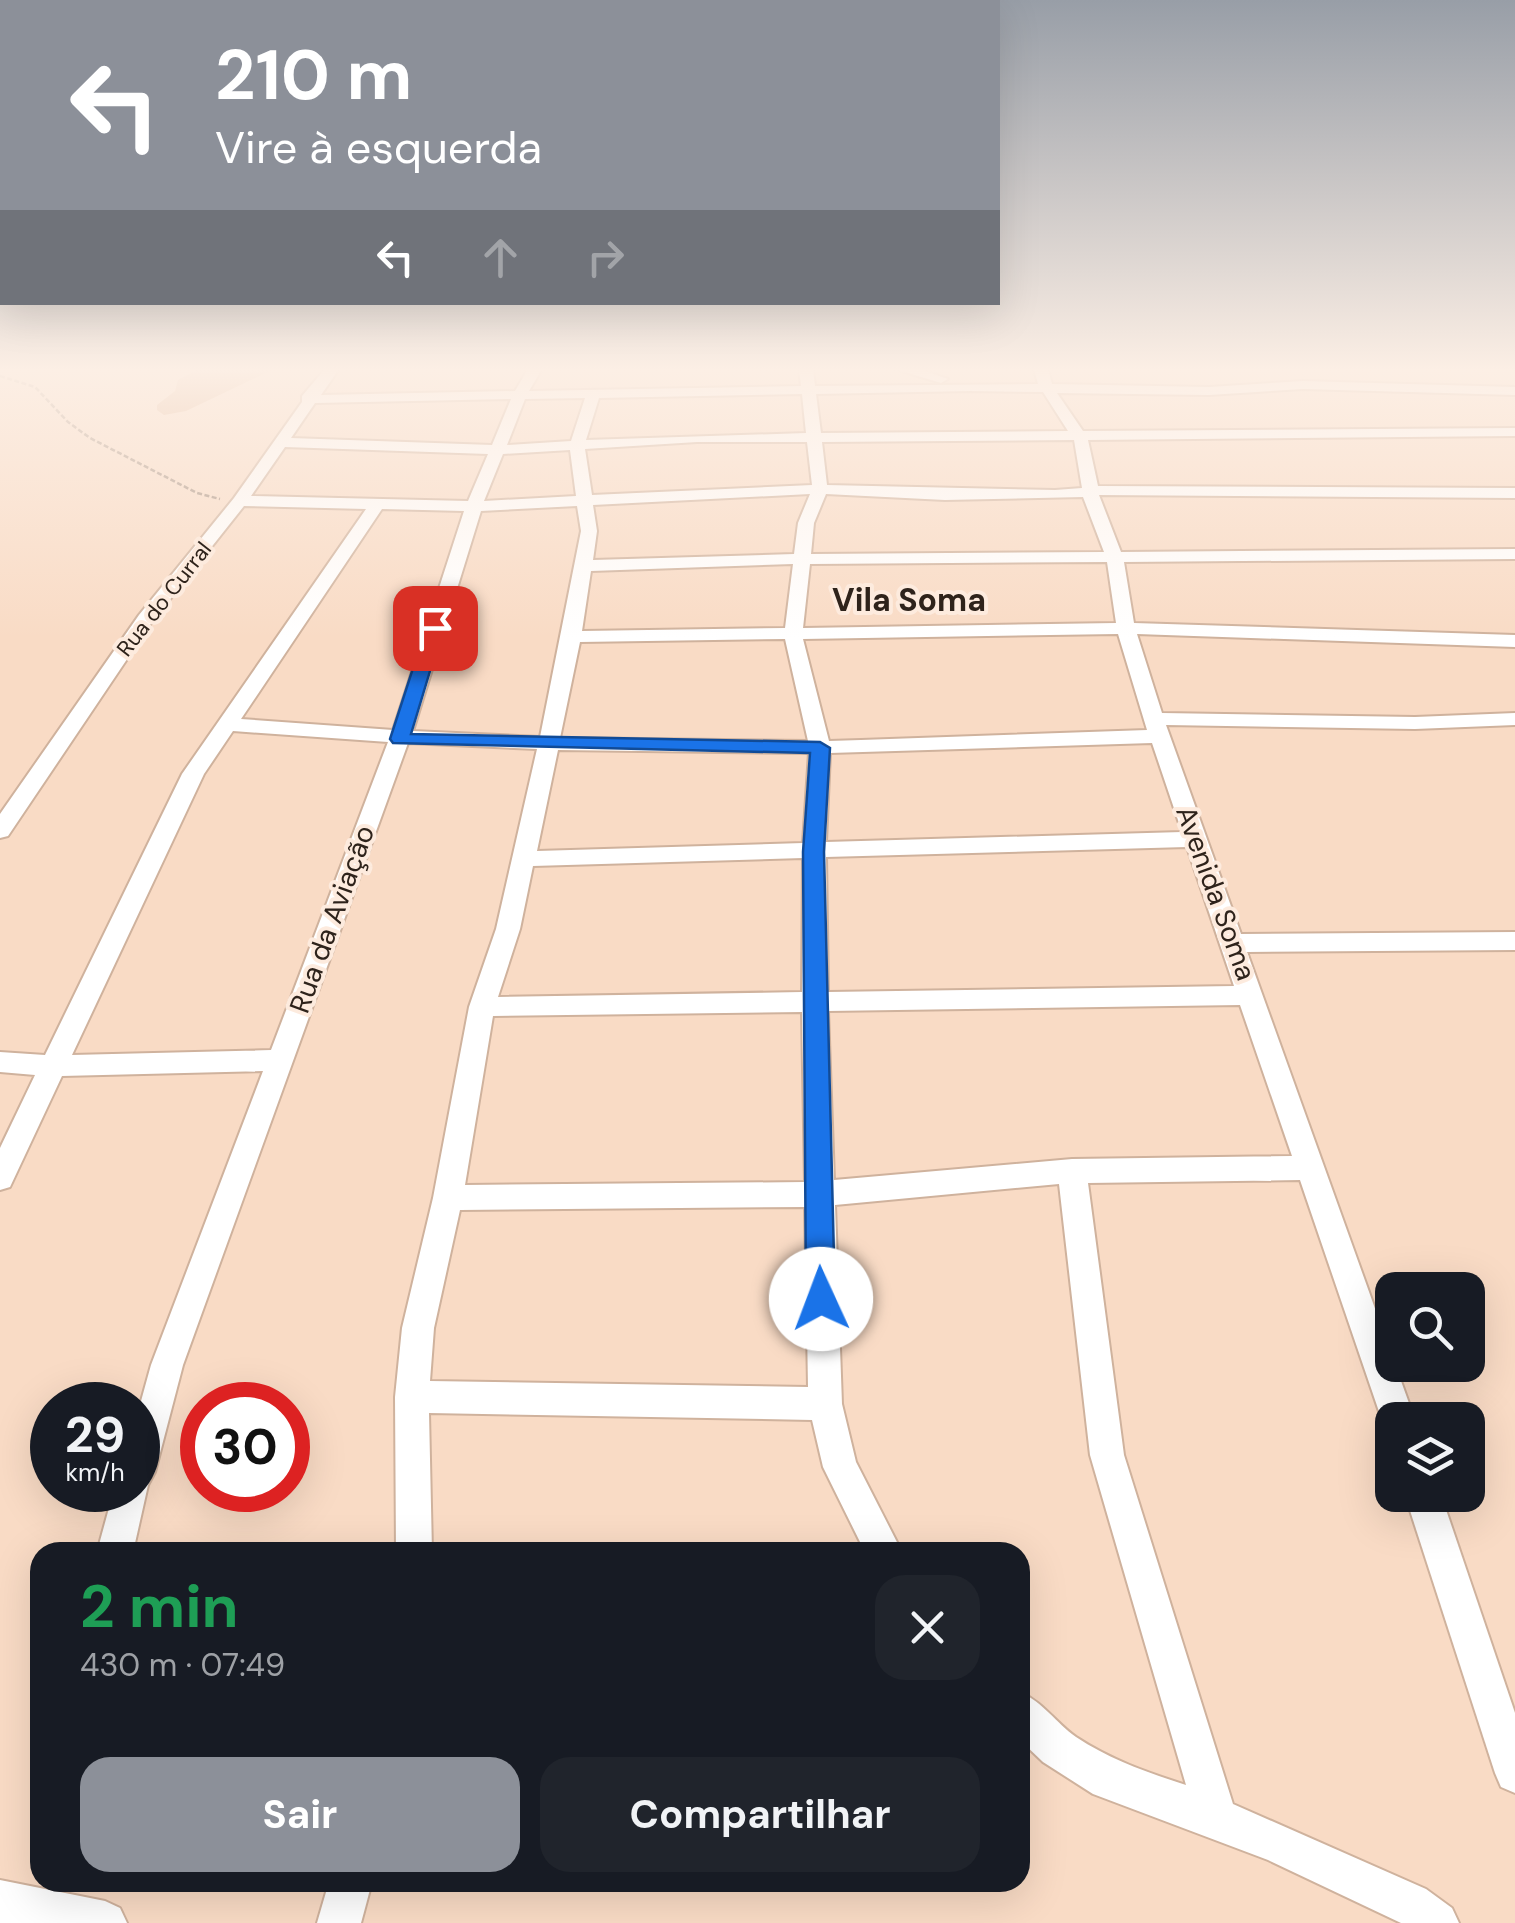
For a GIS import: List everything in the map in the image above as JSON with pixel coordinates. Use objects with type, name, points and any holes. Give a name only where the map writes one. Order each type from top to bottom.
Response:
[{"type":"street","name":"Rua do Curral","points":[[0,831],[145,618],[240,501],[268,459]]},
{"type":"street","name":"Rua da Aviação","points":[[160,1394],[400,739],[474,506],[494,459]]},
{"type":"street","points":[[414,1542],[412,1397],[418,1328],[448,1198],[482,1008],[508,928],[572,637],[589,531],[579,459]]},
{"type":"street","points":[[816,459],[820,489],[806,523],[793,635],[820,748],[814,852],[815,1002],[825,1404],[840,1468],[879,1542]]},
{"type":"street","name":"Avenida Soma","points":[[1085,459],[1094,510],[1115,557],[1126,628],[1157,727],[1392,1402]]},
{"type":"street","points":[[240,501],[474,506],[820,489],[945,495],[1091,491],[1515,493]]},
{"type":"street","points":[[0,1178],[193,774],[377,504]]},
{"type":"street","points":[[581,566],[803,559],[1515,554]]},
{"type":"street","points":[[572,637],[1126,628],[1515,640]]},
{"type":"street","points":[[225,724],[400,739],[820,748],[1157,727],[1515,719]]},
{"type":"street","points":[[522,859],[1196,840]]},
{"type":"street","points":[[1234,942],[1515,941]]},
{"type":"street","points":[[482,1008],[1252,994]]},
{"type":"street","points":[[0,1062],[51,1066],[280,1060]]},
{"type":"street","points":[[448,1198],[817,1194],[1072,1172],[1310,1168]]},
{"type":"street","points":[[1072,1172],[1106,1455],[1218,1818]]},
{"type":"street","points":[[412,1397],[825,1404]]},
{"type":"street","points":[[118,1542],[126,1512]]},
{"type":"street","points":[[1429,1512],[1515,1774]]},
{"type":"street","points":[[1030,1722],[1057,1748],[1107,1780],[1218,1818],[1411,1904],[1437,1923]]},
{"type":"street","points":[[339,1923],[348,1892]]},
{"type":"street","points":[[25,1898],[105,1923]]},
{"type":"path","points":[[129,459],[163,472],[198,496],[240,501]]},
{"type":"district","name":"Vila Soma","points":[[909,600]]},
{"type":"route","points":[[435,628],[400,739],[820,748],[814,852],[821,1299]]}]
